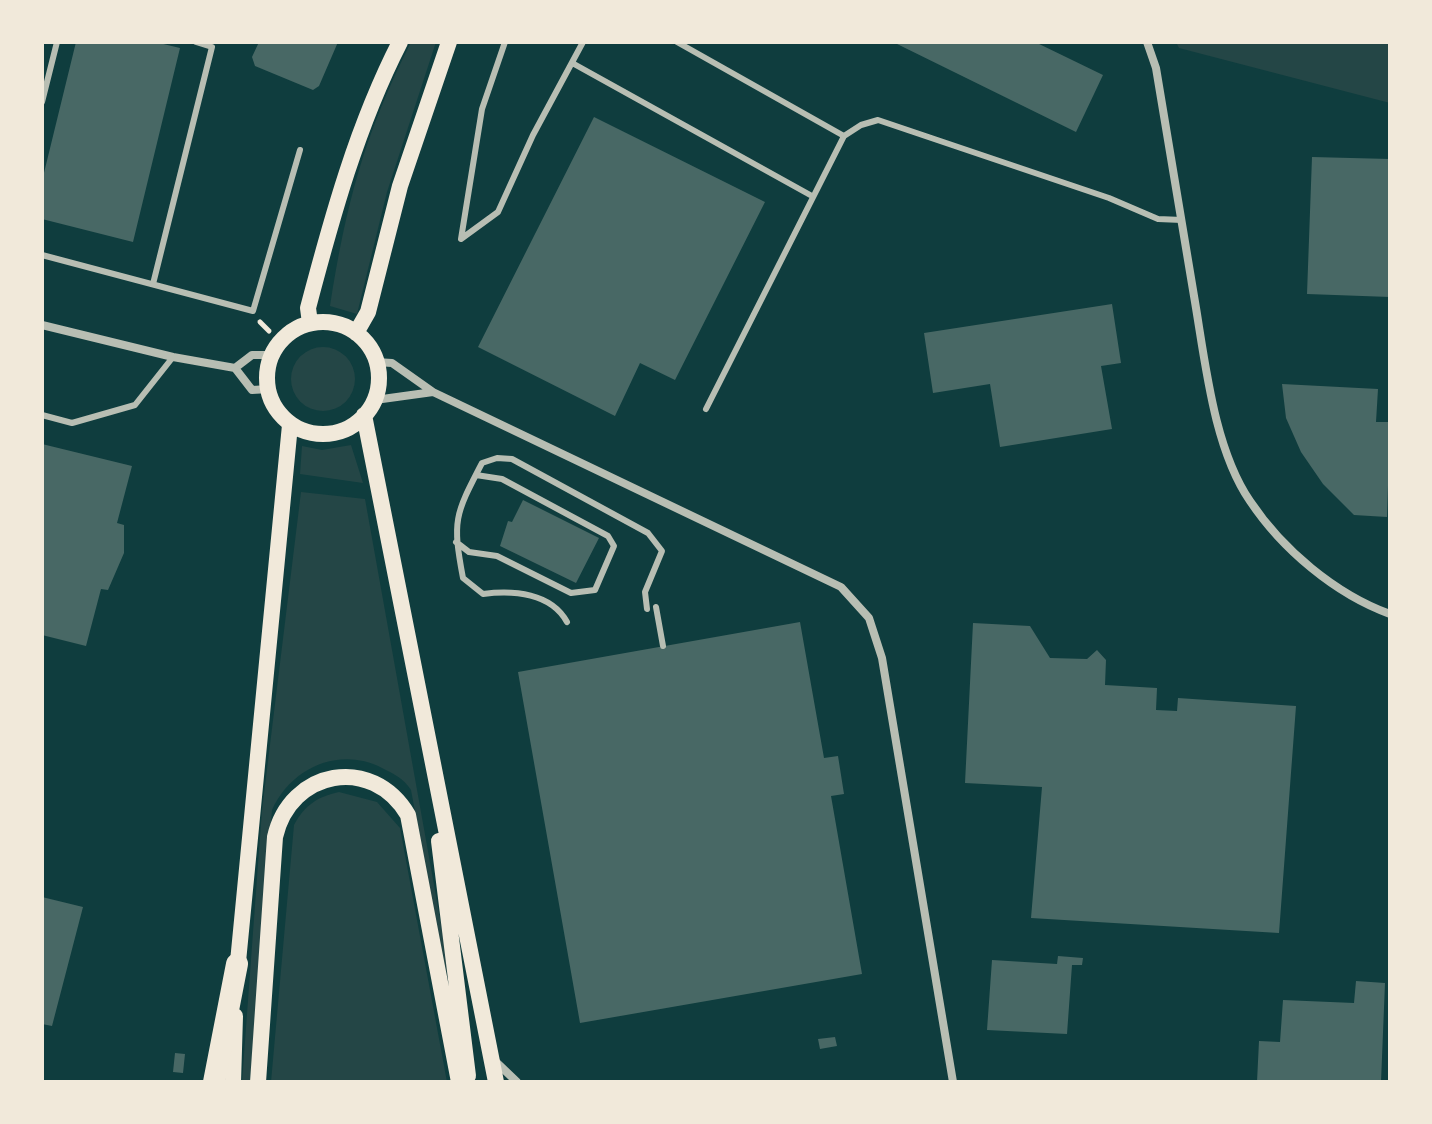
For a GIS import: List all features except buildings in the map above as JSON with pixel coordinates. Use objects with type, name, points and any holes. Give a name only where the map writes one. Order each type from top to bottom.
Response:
[{"type":"highway","points":[[214,1082],[237,964]]},
{"type":"main road","points":[[310,323],[308,308],[337,205],[375,93],[400,42]]},
{"type":"main road","points":[[356,333],[368,312],[400,186],[449,42]]},
{"type":"main road","points":[[310,323],[338,324],[356,333],[376,362],[379,381],[375,400],[364,415],[345,430],[326,435],[308,433],[290,425],[270,401],[266,374],[271,355],[292,331],[310,323]]},
{"type":"main road","points":[[364,415],[496,1082]]},
{"type":"main road","points":[[233,1082],[237,964],[290,425]]},
{"type":"main road","points":[[423,710],[469,1082]]},
{"type":"main road","points":[[258,1082],[275,837],[280,816],[292,799],[308,788],[339,777],[359,777],[388,788],[408,815],[459,1082]]},
{"type":"street","points":[[1147,42],[1156,68],[1210,389],[1226,448],[1249,500],[1328,582],[1390,614]]},
{"type":"street","points":[[42,325],[173,357],[235,368],[252,390],[269,389]]},
{"type":"street","points":[[235,368],[252,355],[271,355]]},
{"type":"street","points":[[376,362],[392,363],[433,392],[841,587],[869,618],[882,658],[953,1082]]},
{"type":"street","points":[[375,400],[433,392]]},
{"type":"street","points":[[492,1058],[517,1082]]},
{"type":"lane","points":[[42,102],[57,42]]},
{"type":"lane","points":[[153,284],[212,47],[196,42]]},
{"type":"lane","points":[[505,42],[482,109],[461,239],[498,212],[533,135],[574,64],[583,42]]},
{"type":"lane","points":[[677,42],[844,136]]},
{"type":"lane","points":[[574,64],[812,196]]},
{"type":"lane","points":[[706,409],[844,136],[861,125],[878,120],[1109,198],[1158,219],[1182,220]]},
{"type":"lane","points":[[42,255],[253,311],[300,150]]},
{"type":"lane","points":[[42,415],[72,423],[135,405],[173,357]]},
{"type":"lane","points":[[567,622],[560,609],[536,596],[504,591],[483,594],[463,578],[454,531],[461,501],[482,463],[497,458],[512,459],[648,533],[662,551],[645,592],[647,609]]},
{"type":"lane","points":[[456,542],[469,552],[497,556],[571,593],[581,594],[595,590],[614,546],[608,536],[502,479],[476,475]]},
{"type":"lane","points":[[656,607],[663,646]]},
{"type":"shaded area","points":[[411,42],[436,42],[387,192],[357,314],[330,306],[343,235],[369,140]]},
{"type":"shaded area","points":[[1176,42],[1390,42],[1390,103],[1179,48]]},
{"type":"shaded area","points":[[323,347],[346,356],[355,379],[346,402],[323,411],[300,402],[291,379],[300,356]]},
{"type":"shaded area","points":[[351,445],[363,483],[300,474],[302,446],[322,450]]},
{"type":"shaded area","points":[[301,492],[365,499],[456,1008],[455,1025],[411,790],[394,774],[366,762],[349,759],[318,765],[291,783],[272,810],[250,1082],[242,1082],[262,810]]},
{"type":"shaded area","points":[[339,792],[377,802],[400,828],[447,1082],[271,1082],[294,825],[312,803]]}]
